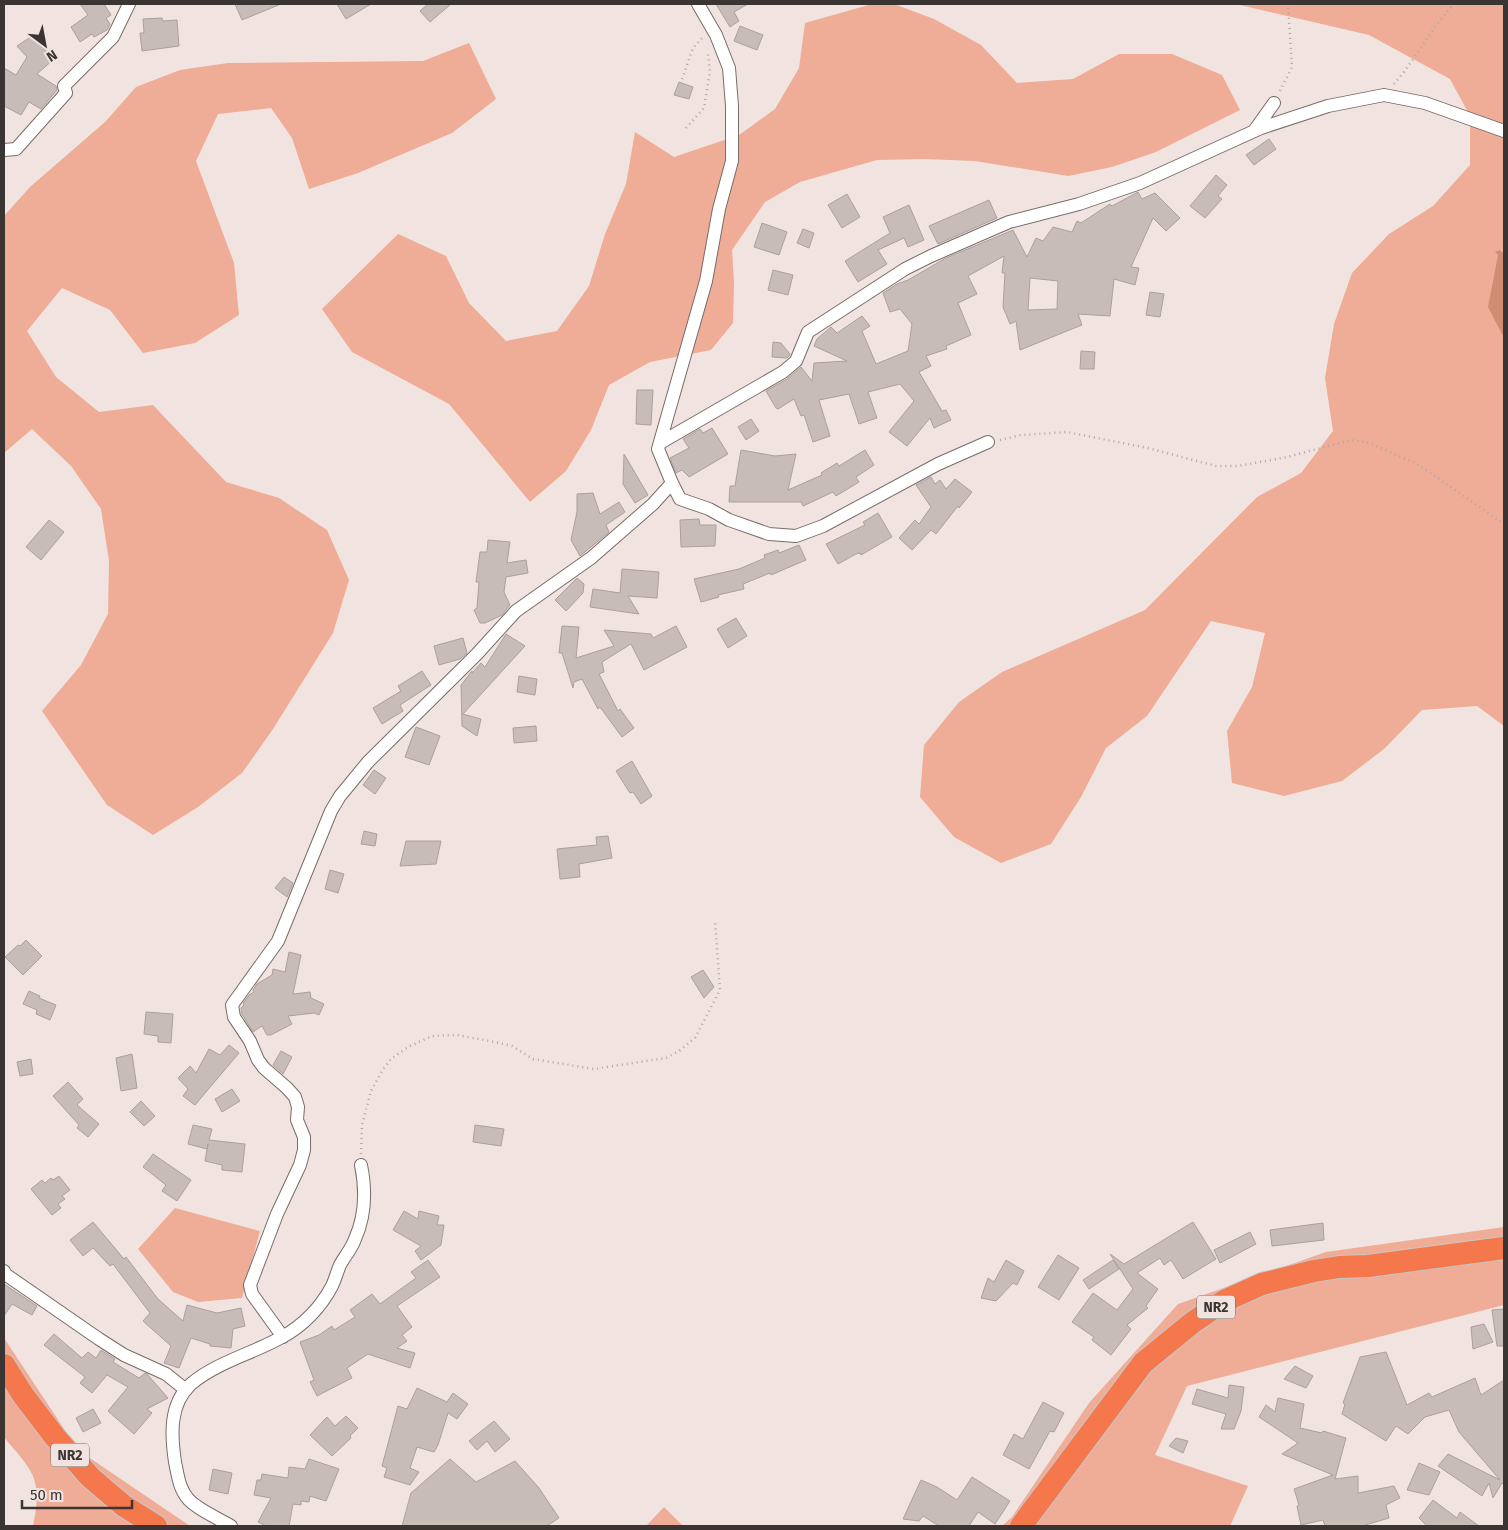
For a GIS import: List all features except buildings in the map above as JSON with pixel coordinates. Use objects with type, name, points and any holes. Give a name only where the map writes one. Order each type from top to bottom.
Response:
[{"type":"highway","name":"NR2","points":[[1021,1526],[1143,1363],[1192,1323],[1224,1301],[1262,1284],[1314,1270],[1368,1266],[1504,1248]]},
{"type":"highway","name":"NR2","points":[[4,1365],[23,1395],[55,1437],[90,1477],[124,1506],[156,1526]]},
{"type":"street","points":[[4,150],[16,149],[66,93],[64,86],[114,37],[129,4]]},
{"type":"street","points":[[698,4],[716,35],[729,68],[732,106],[732,161],[719,209],[706,281],[658,449],[680,499],[709,509],[729,520],[769,534],[796,536],[823,526],[938,464],[988,442]]},
{"type":"street","points":[[660,443],[783,372],[796,361],[808,332],[905,269],[1009,222],[1079,204],[1140,184],[1254,131],[1328,106],[1384,95],[1425,103],[1504,131]]},
{"type":"street","points":[[1254,131],[1274,103]]},
{"type":"street","points":[[283,1337],[252,1294],[250,1285],[300,1165],[304,1150],[304,1137],[297,1120],[298,1107],[295,1097],[258,1060],[250,1041],[234,1017],[232,1005],[278,941],[332,811],[340,796],[368,762],[477,654],[516,611],[591,558],[653,504],[672,483]]},
{"type":"street","points":[[231,1526],[190,1500],[179,1485],[171,1432],[179,1401],[190,1385],[207,1372],[283,1337],[308,1318],[321,1303],[356,1239],[364,1210],[365,1183],[361,1165]]},
{"type":"street","points":[[4,1271],[5,1274],[99,1340],[124,1355],[166,1374],[186,1390]]},
{"type":"path","points":[[1274,103],[1292,67],[1288,4]]},
{"type":"path","points":[[1384,95],[1454,4]]},
{"type":"path","points":[[682,79],[693,48],[706,33],[707,42]]},
{"type":"path","points":[[686,128],[704,108],[710,71],[708,52]]},
{"type":"path","points":[[988,442],[1021,435],[1066,432],[1148,448],[1216,466],[1238,466],[1287,457],[1351,440],[1370,443],[1419,465],[1504,524]]},
{"type":"path","points":[[361,1165],[362,1125],[371,1091],[382,1071],[391,1060],[408,1047],[432,1036],[457,1035],[495,1042],[512,1046],[533,1059],[594,1069],[666,1058],[679,1051],[695,1038],[720,990],[715,920]]},
{"type":"shaded area","points":[[872,4],[894,4],[934,19],[981,45],[1017,83],[1073,79],[1119,54],[1172,54],[1222,75],[1240,110],[1156,152],[1112,167],[1068,176],[975,161],[877,160],[800,182],[765,202],[732,250],[734,283],[733,323],[711,350],[650,362],[609,385],[591,430],[566,471],[530,502],[449,404],[352,352],[322,309],[398,234],[446,256],[469,303],[506,341],[557,331],[589,286],[605,234],[626,184],[635,132],[674,157],[739,135],[775,109],[799,68],[805,23]]},
{"type":"shaded area","points":[[1236,4],[1504,4],[1504,726],[1477,706],[1422,710],[1384,749],[1342,781],[1284,796],[1232,783],[1227,731],[1252,687],[1265,633],[1211,621],[1147,716],[1106,748],[1081,797],[1051,844],[1001,863],[954,837],[920,797],[924,745],[959,702],[1002,672],[1145,610],[1257,497],[1301,473],[1333,431],[1325,378],[1334,324],[1352,273],[1389,234],[1433,206],[1470,165],[1470,116],[1450,79],[1369,35]]},
{"type":"shaded area","points":[[469,43],[496,99],[452,133],[358,173],[309,189],[292,138],[271,108],[218,114],[196,161],[234,263],[239,315],[195,343],[143,353],[110,310],[62,288],[27,331],[56,377],[99,412],[153,405],[226,482],[279,498],[327,530],[349,580],[333,633],[273,729],[242,773],[198,807],[153,835],[107,805],[42,711],[81,665],[108,614],[109,561],[101,509],[71,466],[32,429],[4,453],[4,216],[30,187],[105,122],[136,87],[180,70],[228,63],[423,61]]},
{"type":"shaded area","points":[[1499,250],[1504,253],[1504,338],[1488,307],[1498,255],[1495,251]]},
{"type":"shaded area","points":[[175,1208],[260,1231],[242,1298],[198,1302],[173,1292],[138,1249]]},
{"type":"shaded area","points":[[1504,1227],[1504,1305],[1187,1386],[1155,1455],[1248,1486],[1230,1526],[1002,1526],[1012,1517],[1089,1403],[1178,1304],[1326,1252]]},
{"type":"shaded area","points":[[4,1338],[78,1450],[190,1526],[33,1526],[37,1497],[36,1485],[25,1463],[4,1437]]},
{"type":"shaded area","points":[[664,1507],[683,1526],[646,1526]]}]
